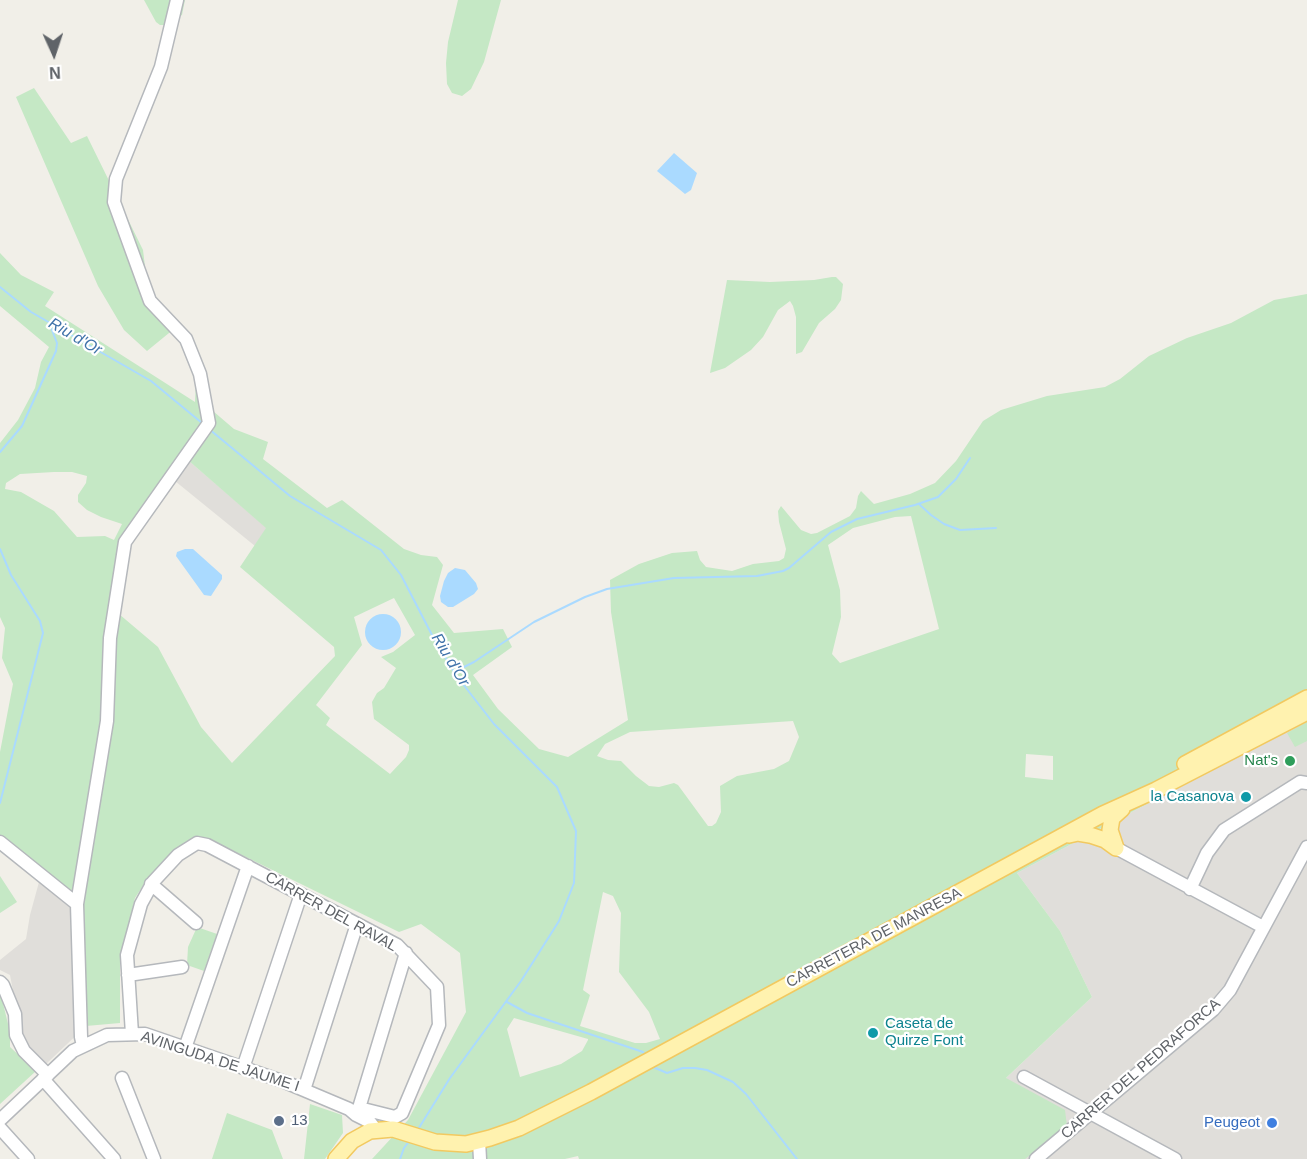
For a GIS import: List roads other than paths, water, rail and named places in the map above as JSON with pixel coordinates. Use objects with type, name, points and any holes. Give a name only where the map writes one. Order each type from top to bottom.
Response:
[{"type":"main road","name":"CARRETERA DE MANRESA","points":[[376,1130],[393,1130],[435,1142],[453,1144],[479,1141],[519,1128],[1104,814],[1127,805],[1281,726],[1304,703]]},
{"type":"main road","points":[[1104,814],[1116,803],[1141,788],[1304,703]]},
{"type":"main road","points":[[1116,848],[1110,830],[1112,818],[1127,805]]},
{"type":"main road","points":[[1064,836],[1078,833],[1090,835],[1105,840],[1116,848]]},
{"type":"main road","points":[[337,1158],[352,1141],[376,1130]]},
{"type":"street","points":[[83,1046],[79,1007],[77,904],[107,721],[110,638],[125,542],[207,427],[200,374],[186,339],[150,301],[114,202],[116,179],[161,67],[177,0]]},
{"type":"street","points":[[1190,888],[1208,853],[1224,830],[1300,782],[1307,783]]},
{"type":"street","points":[[0,842],[77,904]]},
{"type":"street","name":"CARRER DEL RAVAL","points":[[151,884],[178,855],[197,843],[207,845],[397,945],[437,987],[440,1024],[402,1113],[395,1117],[356,1112]]},
{"type":"street","name":"CARRER DEL PEDRAFORCA","points":[[1036,1159],[1213,1011],[1230,990],[1307,847]]},
{"type":"street","points":[[1116,848],[1263,927]]},
{"type":"street","points":[[185,1048],[248,866]]},
{"type":"street","points":[[132,1034],[127,955],[141,904],[151,884],[196,923]]},
{"type":"street","points":[[243,1068],[301,894]]},
{"type":"street","points":[[304,1090],[357,924]]},
{"type":"street","points":[[361,1135],[356,1112],[406,953]]},
{"type":"street","points":[[128,975],[182,967]]},
{"type":"street","points":[[0,982],[15,1014],[16,1035],[24,1051],[114,1159]]},
{"type":"street","name":"AVINGUDA DE JAUME I","points":[[0,1120],[73,1051],[107,1035],[132,1034],[145,1034],[243,1068],[356,1112]]},
{"type":"street","points":[[1024,1077],[1175,1159]]},
{"type":"street","points":[[122,1078],[150,1158]]},
{"type":"street","points":[[356,1112],[370,1122],[376,1130]]},
{"type":"street","points":[[0,1128],[28,1159]]},
{"type":"street","points":[[479,1141],[480,1159]]},
{"type":"water","points":[[674,153],[697,173],[691,190],[685,194],[657,171]]},
{"type":"water","points":[[193,549],[222,575],[222,579],[211,596],[204,595],[176,556],[177,552]]},
{"type":"water","points":[[455,568],[465,570],[478,589],[453,607],[448,607],[441,602],[440,596],[448,573]]},
{"type":"water","points":[[383,614],[396,619],[401,632],[396,645],[383,650],[370,645],[365,632],[370,619]]},
{"type":"waterway","name":"Riu d'Or","points":[[0,287],[31,312],[151,381],[202,423]]},
{"type":"waterway","points":[[0,452],[22,426],[56,351],[57,343],[50,325]]},
{"type":"waterway","name":"Riu d'Or","points":[[209,429],[290,496],[381,550],[401,575],[433,637],[456,675],[494,724],[557,787],[576,831],[574,883],[559,921],[521,981],[450,1078],[417,1131]]},
{"type":"waterway","points":[[454,672],[474,662],[534,622],[607,589],[674,578],[757,576],[783,571],[831,532],[857,519],[938,497],[956,479],[970,458]]},
{"type":"waterway","points":[[919,504],[944,524],[960,530],[996,528]]},
{"type":"waterway","points":[[0,549],[11,575],[40,621],[43,633],[0,803]]},
{"type":"waterway","points":[[507,1002],[527,1013],[643,1052],[646,1057]]},
{"type":"waterway","points":[[653,1067],[667,1073],[683,1068],[707,1070],[733,1082],[746,1094],[797,1159]]},
{"type":"waterway","name":"Riu d'Or","points":[[400,1159],[410,1140]]},
{"type":"place","name":"Nat's","points":[[1290,761]]},
{"type":"place","name":"la Casanova","points":[[1246,797]]},
{"type":"place","name":"Caseta de Quirze Font","points":[[873,1033]]},
{"type":"place","name":"13","points":[[279,1121]]},
{"type":"place","name":"Peugeot","points":[[1272,1123]]}]
